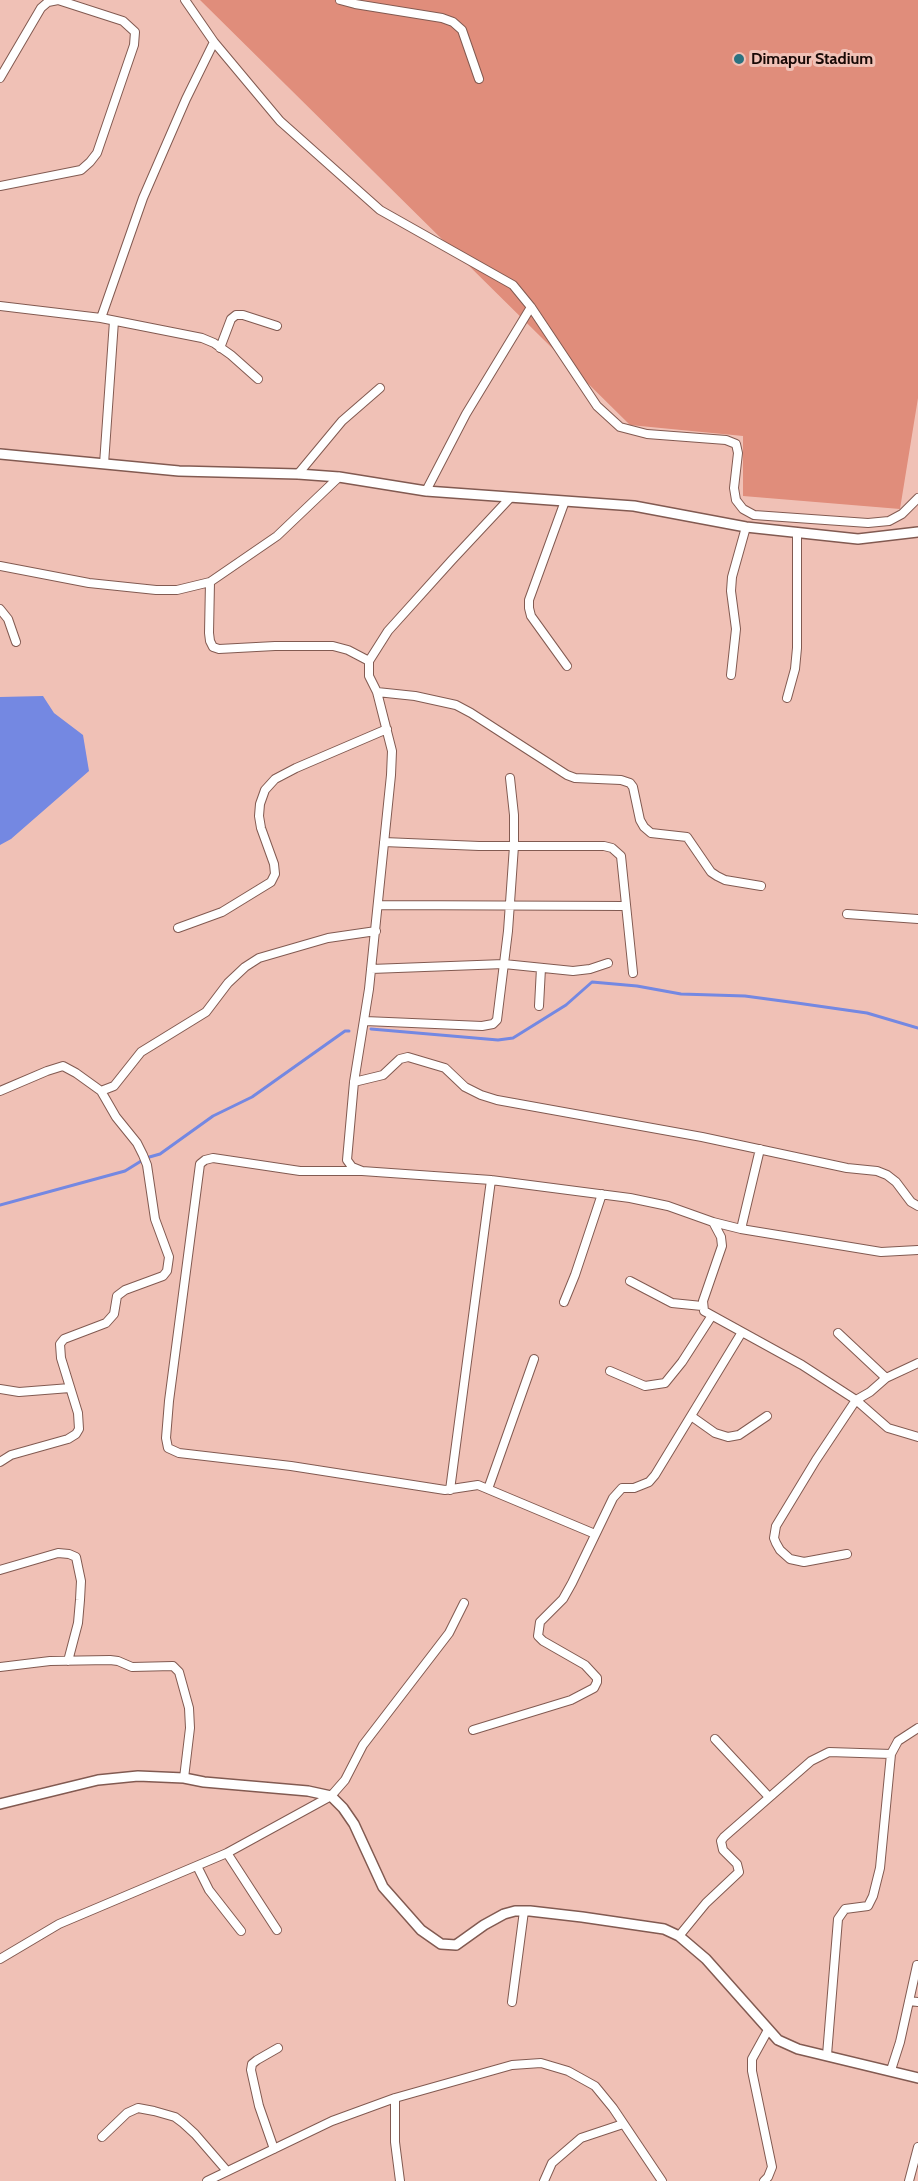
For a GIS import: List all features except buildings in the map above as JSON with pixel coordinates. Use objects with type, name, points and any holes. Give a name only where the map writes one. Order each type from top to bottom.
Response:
[{"type":"street","points":[[0,78],[41,8],[48,2],[58,0],[123,21],[135,32],[134,45],[97,153],[90,162],[81,170],[0,186]]},
{"type":"street","points":[[184,0],[214,42],[280,121],[380,210],[513,285],[531,307],[597,406],[620,427],[647,434],[726,440],[736,444],[738,453],[734,488],[736,500],[743,509],[754,515],[867,523],[889,521],[902,514],[918,498]]},
{"type":"street","points":[[340,0],[442,18],[453,22],[462,30],[479,79]]},
{"type":"street","points":[[100,318],[143,198],[186,99],[214,42]]},
{"type":"street","points":[[0,306],[100,318],[202,338],[220,348],[258,379]]},
{"type":"street","points":[[426,491],[466,414],[531,307]]},
{"type":"street","points":[[220,348],[231,319],[236,315],[243,315],[277,326]]},
{"type":"street","points":[[104,464],[114,321]]},
{"type":"street","points":[[298,474],[342,421],[380,388]]},
{"type":"street","points":[[0,454],[179,471],[339,477],[426,491],[634,506],[746,526],[858,539],[918,532]]},
{"type":"street","points":[[0,566],[89,583],[156,590],[177,590],[210,582],[277,536],[339,477]]},
{"type":"street","points":[[362,1171],[352,1167],[347,1160],[354,1082],[365,1021],[376,931],[392,751],[377,692],[369,676],[369,661],[388,631],[510,498]]},
{"type":"street","points":[[566,501],[529,608],[536,623],[567,666]]},
{"type":"street","points":[[731,675],[736,629],[731,591],[732,577],[746,526]]},
{"type":"street","points":[[787,699],[795,669],[796,533]]},
{"type":"street","points":[[210,582],[209,633],[213,648],[333,646],[348,650],[369,661]]},
{"type":"street","points":[[0,609],[8,620],[16,642]]},
{"type":"street","points":[[377,692],[415,696],[456,705],[575,778],[621,780],[630,783],[633,787],[640,820],[651,833],[687,837],[711,872],[717,876],[726,880],[761,886]]},
{"type":"street","points":[[178,928],[222,912],[271,882],[275,874],[274,864],[259,816],[265,790],[275,779],[387,729]]},
{"type":"street","points":[[365,1021],[482,1026],[493,1024],[497,1020],[514,846],[514,815],[510,778]]},
{"type":"street","points":[[384,842],[604,846],[617,851],[622,863],[624,906],[633,973]]},
{"type":"street","points":[[378,905],[624,906]]},
{"type":"street","points":[[847,914],[918,919]]},
{"type":"street","points":[[101,1091],[114,1086],[141,1052],[206,1012],[228,983],[244,967],[259,958],[328,938],[376,931]]},
{"type":"street","points":[[371,969],[504,964],[573,971],[590,969],[608,963]]},
{"type":"street","points":[[539,1006],[541,968]]},
{"type":"street","points":[[354,1082],[383,1075],[400,1059],[408,1057],[445,1068],[465,1087],[497,1100],[887,1175],[896,1182],[911,1202],[918,1206]]},
{"type":"street","points":[[0,1091],[63,1066],[101,1091],[143,1155],[147,1165],[155,1219],[169,1257],[167,1270],[157,1279],[117,1296],[114,1314],[106,1323],[64,1339],[59,1349],[79,1422],[76,1434],[11,1455],[0,1462]]},
{"type":"street","points":[[741,1229],[760,1149]]},
{"type":"street","points":[[595,1534],[488,1489],[471,1485],[450,1490],[172,1451],[166,1443],[176,1342],[200,1164],[213,1158],[300,1170],[362,1171],[491,1180],[602,1194],[668,1206],[741,1229],[881,1252],[918,1250]]},
{"type":"street","points":[[450,1490],[491,1180]]},
{"type":"street","points":[[564,1302],[602,1194]]},
{"type":"street","points":[[713,1221],[721,1237],[722,1246],[702,1306],[704,1311],[711,1317],[802,1365],[856,1400],[888,1428],[918,1437]]},
{"type":"street","points":[[630,1281],[672,1303],[702,1306]]},
{"type":"street","points":[[610,1371],[645,1386],[665,1383],[682,1362],[711,1317]]},
{"type":"street","points":[[472,1730],[571,1700],[594,1688],[597,1682],[592,1672],[577,1659],[538,1636],[540,1622],[563,1599],[618,1490],[634,1488],[649,1482],[660,1468],[742,1332]]},
{"type":"street","points":[[838,1333],[886,1378]]},
{"type":"street","points":[[488,1489],[534,1359]]},
{"type":"street","points":[[847,1554],[804,1562],[796,1561],[780,1550],[776,1543],[775,1532],[784,1510],[856,1400],[886,1378],[918,1363]]},
{"type":"street","points":[[0,1389],[19,1392],[70,1388]]},
{"type":"street","points":[[691,1416],[715,1433],[728,1437],[740,1435],[767,1416]]},
{"type":"street","points":[[0,1570],[58,1553],[76,1557],[81,1581],[80,1600],[78,1623],[68,1660]]},
{"type":"street","points":[[0,1959],[59,1924],[227,1853],[331,1796],[345,1780],[363,1745],[449,1633],[464,1603]]},
{"type":"street","points":[[0,1667],[68,1660],[110,1660],[132,1667],[173,1666],[183,1686],[190,1717],[184,1778]]},
{"type":"street","points":[[827,2055],[838,1919],[845,1910],[868,1906],[873,1896],[880,1868],[891,1754],[898,1741],[918,1728]]},
{"type":"street","points":[[715,1739],[769,1797]]},
{"type":"street","points":[[680,1936],[706,1903],[740,1872],[737,1864],[723,1850],[721,1841],[769,1797],[820,1755],[836,1752],[891,1754]]},
{"type":"street","points":[[0,1804],[98,1780],[138,1776],[184,1778],[204,1782],[309,1791],[331,1796],[354,1824],[383,1887],[421,1930],[441,1944],[456,1945],[504,1914],[524,1911],[664,1929],[680,1936],[706,1959],[778,2040],[787,2045],[918,2078]]},
{"type":"street","points":[[227,1853],[277,1930]]},
{"type":"street","points":[[197,1866],[209,1890],[241,1931]]},
{"type":"street","points":[[512,2002],[524,1911]]},
{"type":"street","points":[[891,2070],[900,2042],[917,1965]]},
{"type":"street","points":[[909,2001],[918,2002]]},
{"type":"street","points":[[764,2181],[772,2167],[752,2071],[752,2059],[768,2030]]},
{"type":"street","points":[[274,2149],[259,2106],[251,2070],[252,2064],[278,2048]]},
{"type":"street","points":[[207,2181],[332,2121],[395,2098],[512,2065],[541,2063],[568,2071],[595,2086],[613,2108],[658,2180]]},
{"type":"street","points":[[395,2098],[395,2142],[400,2181]]},
{"type":"street","points":[[102,2137],[127,2114],[138,2108],[154,2111],[175,2117],[183,2123],[227,2171]]},
{"type":"street","points":[[544,2181],[552,2163],[581,2138],[623,2124]]},
{"type":"street","points":[[909,2181],[918,2147]]},
{"type":"shaded area","points":[[200,0],[918,0],[918,398],[900,509],[743,496],[743,436],[630,425]]},
{"type":"water","points":[[43,696],[54,713],[83,735],[89,771],[11,839],[0,845],[0,697]]},
{"type":"waterway","points":[[371,1029],[498,1040],[513,1038],[566,1005],[592,982],[637,986],[681,994],[745,996],[797,1003],[867,1013],[918,1028]]},
{"type":"waterway","points":[[0,1205],[125,1171],[146,1158],[160,1154],[213,1116],[252,1097],[345,1031],[349,1031]]},
{"type":"place","name":"Dimapur Stadium","points":[[739,59]]}]
